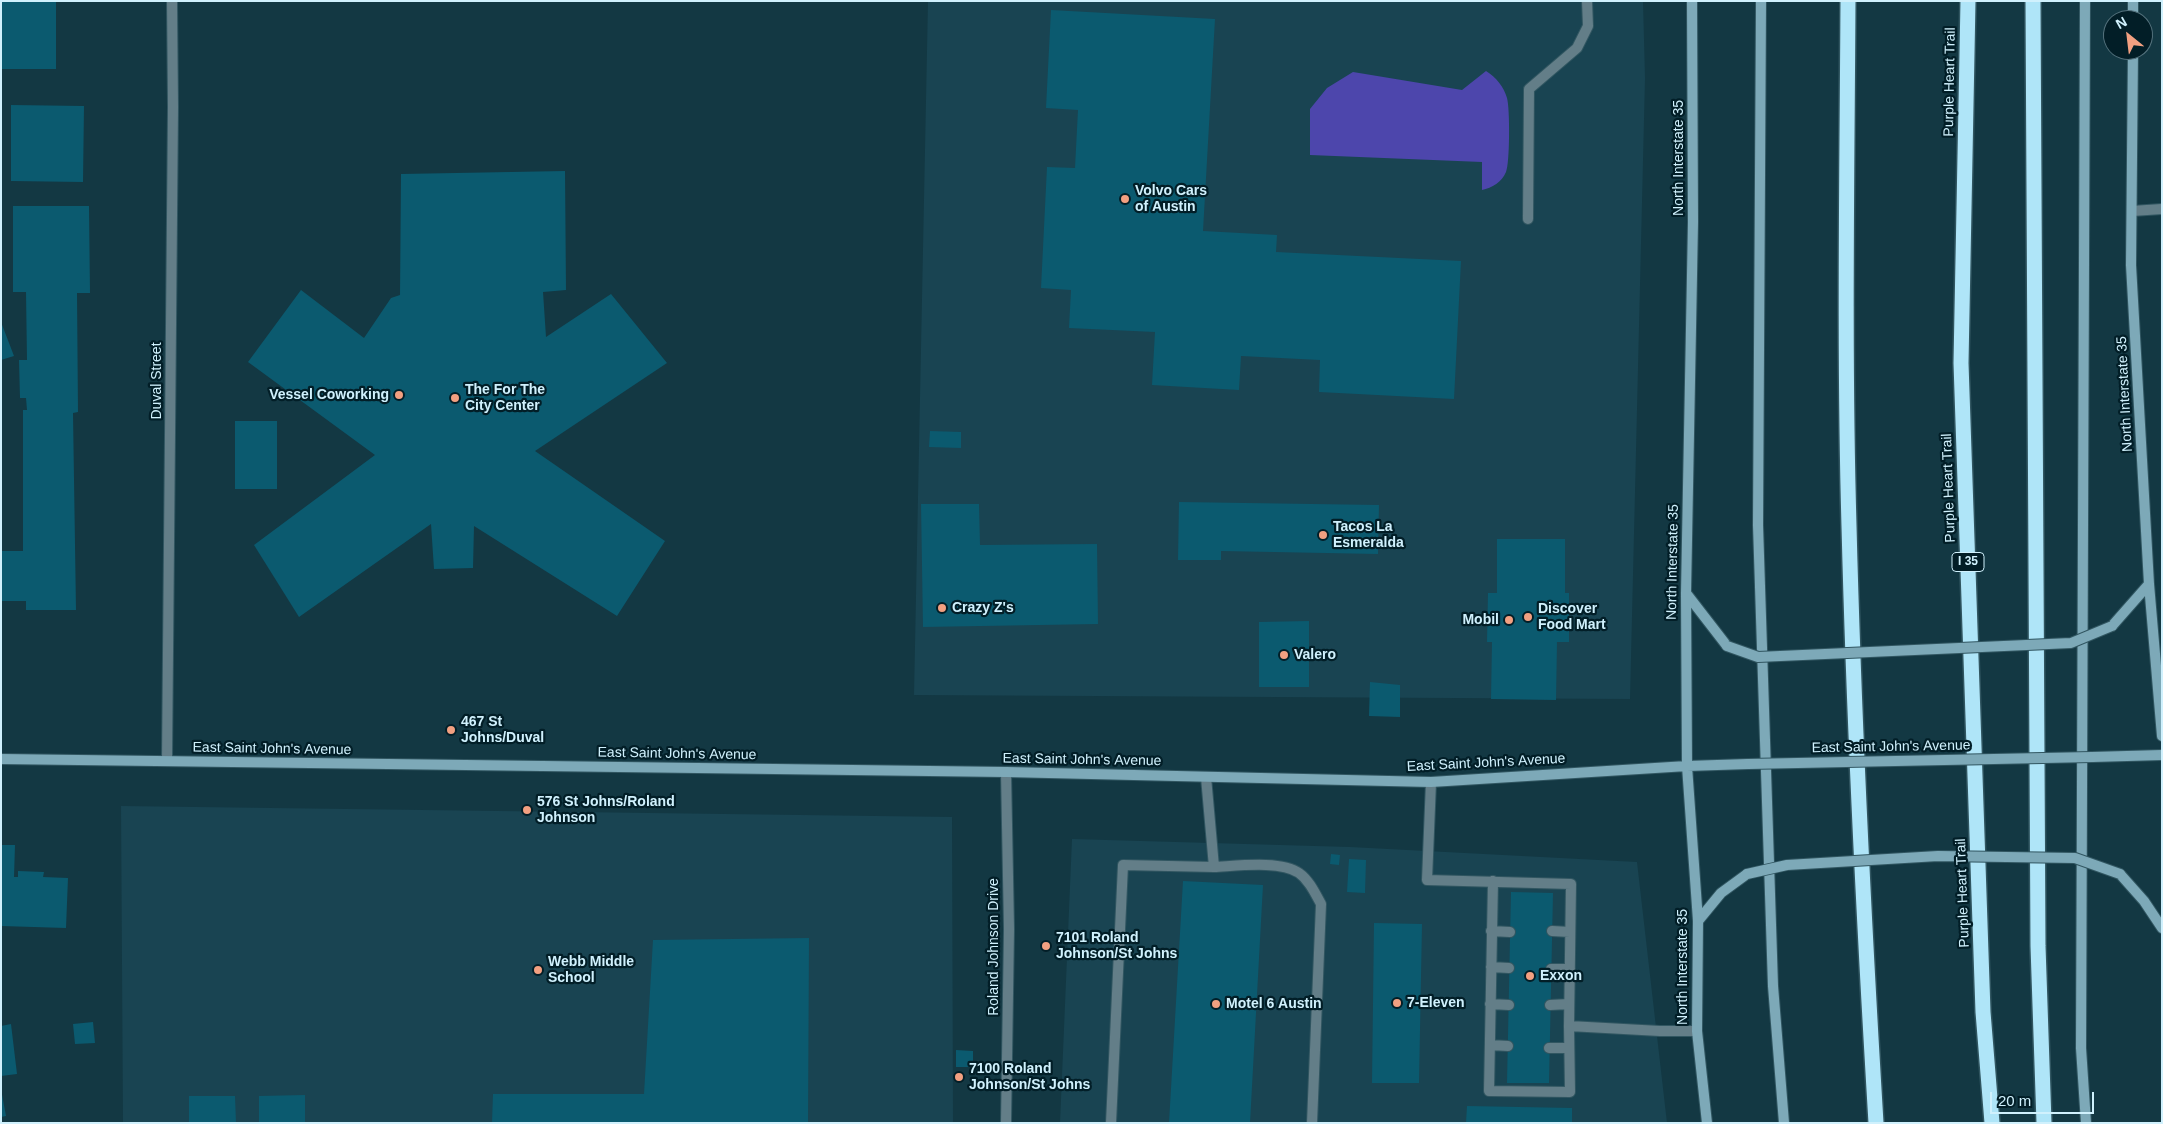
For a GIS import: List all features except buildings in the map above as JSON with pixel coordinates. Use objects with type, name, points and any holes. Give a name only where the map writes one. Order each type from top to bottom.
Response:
[{"type":"highway","points":[[1848,1],[1847,302],[1849,523],[1861,882],[1876,1123]]},
{"type":"highway","name":"Purple Heart Trail","points":[[1968,1],[1961,363],[1983,1012],[1992,1123]]},
{"type":"highway","points":[[2033,1],[2038,946],[2044,1123]]},
{"type":"main road","name":"North Interstate 35","points":[[1692,1],[1693,222],[1686,593],[1687,766],[1698,921],[1697,1030],[1707,1123]]},
{"type":"main road","points":[[1761,1],[1758,525],[1773,986],[1784,1123]]},
{"type":"main road","points":[[2086,1],[2081,1048],[2086,1123]]},
{"type":"main road","name":"North Interstate 35","points":[[2133,60],[2131,264],[2149,584],[2162,736]]},
{"type":"main road","points":[[1686,593],[1727,646],[1758,657],[2071,643],[2112,626],[2149,584]]},
{"type":"main road","name":"East Saint John's Avenue","points":[[1,759],[1006,772],[1431,782],[1687,766],[2162,755]]},
{"type":"main road","points":[[1698,921],[1721,894],[1748,874],[1787,865],[1938,856],[2075,858],[2120,874],[2144,901],[2162,928]]},
{"type":"street","name":"Duval Street","points":[[167,761],[173,108],[172,1]]},
{"type":"street","points":[[1528,219],[1529,89],[1577,48],[1588,26],[1587,1]]},
{"type":"street","points":[[2132,211],[2162,210]]},
{"type":"street","name":"Roland Johnson Drive","points":[[1006,772],[1009,929],[1006,1123]]},
{"type":"street","points":[[1206,776],[1214,867]]},
{"type":"street","points":[[1431,782],[1427,880],[1493,881],[1571,884],[1568,1048],[1570,1092],[1489,1092],[1493,881]]},
{"type":"street","points":[[1112,1123],[1123,865],[1278,866],[1298,872],[1308,882],[1322,904],[1312,1123]]},
{"type":"street","points":[[1491,931],[1510,932]]},
{"type":"street","points":[[1552,931],[1570,932]]},
{"type":"street","points":[[1491,967],[1509,968]]},
{"type":"street","points":[[1551,969],[1570,969]]},
{"type":"street","points":[[1490,1004],[1508,1004]]},
{"type":"street","points":[[1550,1005],[1569,1004]]},
{"type":"street","points":[[1569,1026],[1660,1031],[1697,1030]]},
{"type":"street","points":[[1490,1045],[1508,1046]]},
{"type":"street","points":[[1549,1048],[1568,1048]]},
{"type":"shaded area","points":[[928,1],[1643,1],[1645,78],[1630,699],[914,695]]},
{"type":"shaded area","points":[[1486,71],[1493,76],[1506,94],[1509,123],[1506,172],[1499,182],[1489,188],[1482,190],[1482,162],[1310,155],[1310,109],[1327,88],[1353,72],[1462,90]]},
{"type":"shaded area","name":"Webb Middle School","points":[[121,806],[952,817],[953,1123],[123,1123]]},
{"type":"shaded area","points":[[1072,839],[1350,847],[1637,862],[1667,1123],[1060,1123]]},
{"type":"place","name":"Volvo Cars of Austin","points":[[1125,199]]},
{"type":"place","name":"Vessel Coworking","points":[[399,395]]},
{"type":"place","name":"The For The City Center","points":[[455,398]]},
{"type":"place","name":"Tacos La Esmeralda","points":[[1323,535]]},
{"type":"place","name":"Crazy Z's","points":[[942,608]]},
{"type":"place","name":"Discover Food Mart","points":[[1528,617]]},
{"type":"place","name":"Mobil","points":[[1509,620]]},
{"type":"place","name":"Valero","points":[[1284,655]]},
{"type":"place","name":"467 St Johns/Duval","points":[[451,730]]},
{"type":"place","name":"576 St Johns/Roland Johnson","points":[[527,810]]},
{"type":"place","name":"7101 Roland Johnson/St Johns","points":[[1046,946]]},
{"type":"place","name":"Webb Middle School","points":[[538,970]]},
{"type":"place","name":"Exxon","points":[[1530,976]]},
{"type":"place","name":"7-Eleven","points":[[1397,1003]]},
{"type":"place","name":"Motel 6 Austin","points":[[1216,1004]]},
{"type":"place","name":"7100 Roland Johnson/St Johns","points":[[959,1077]]}]
